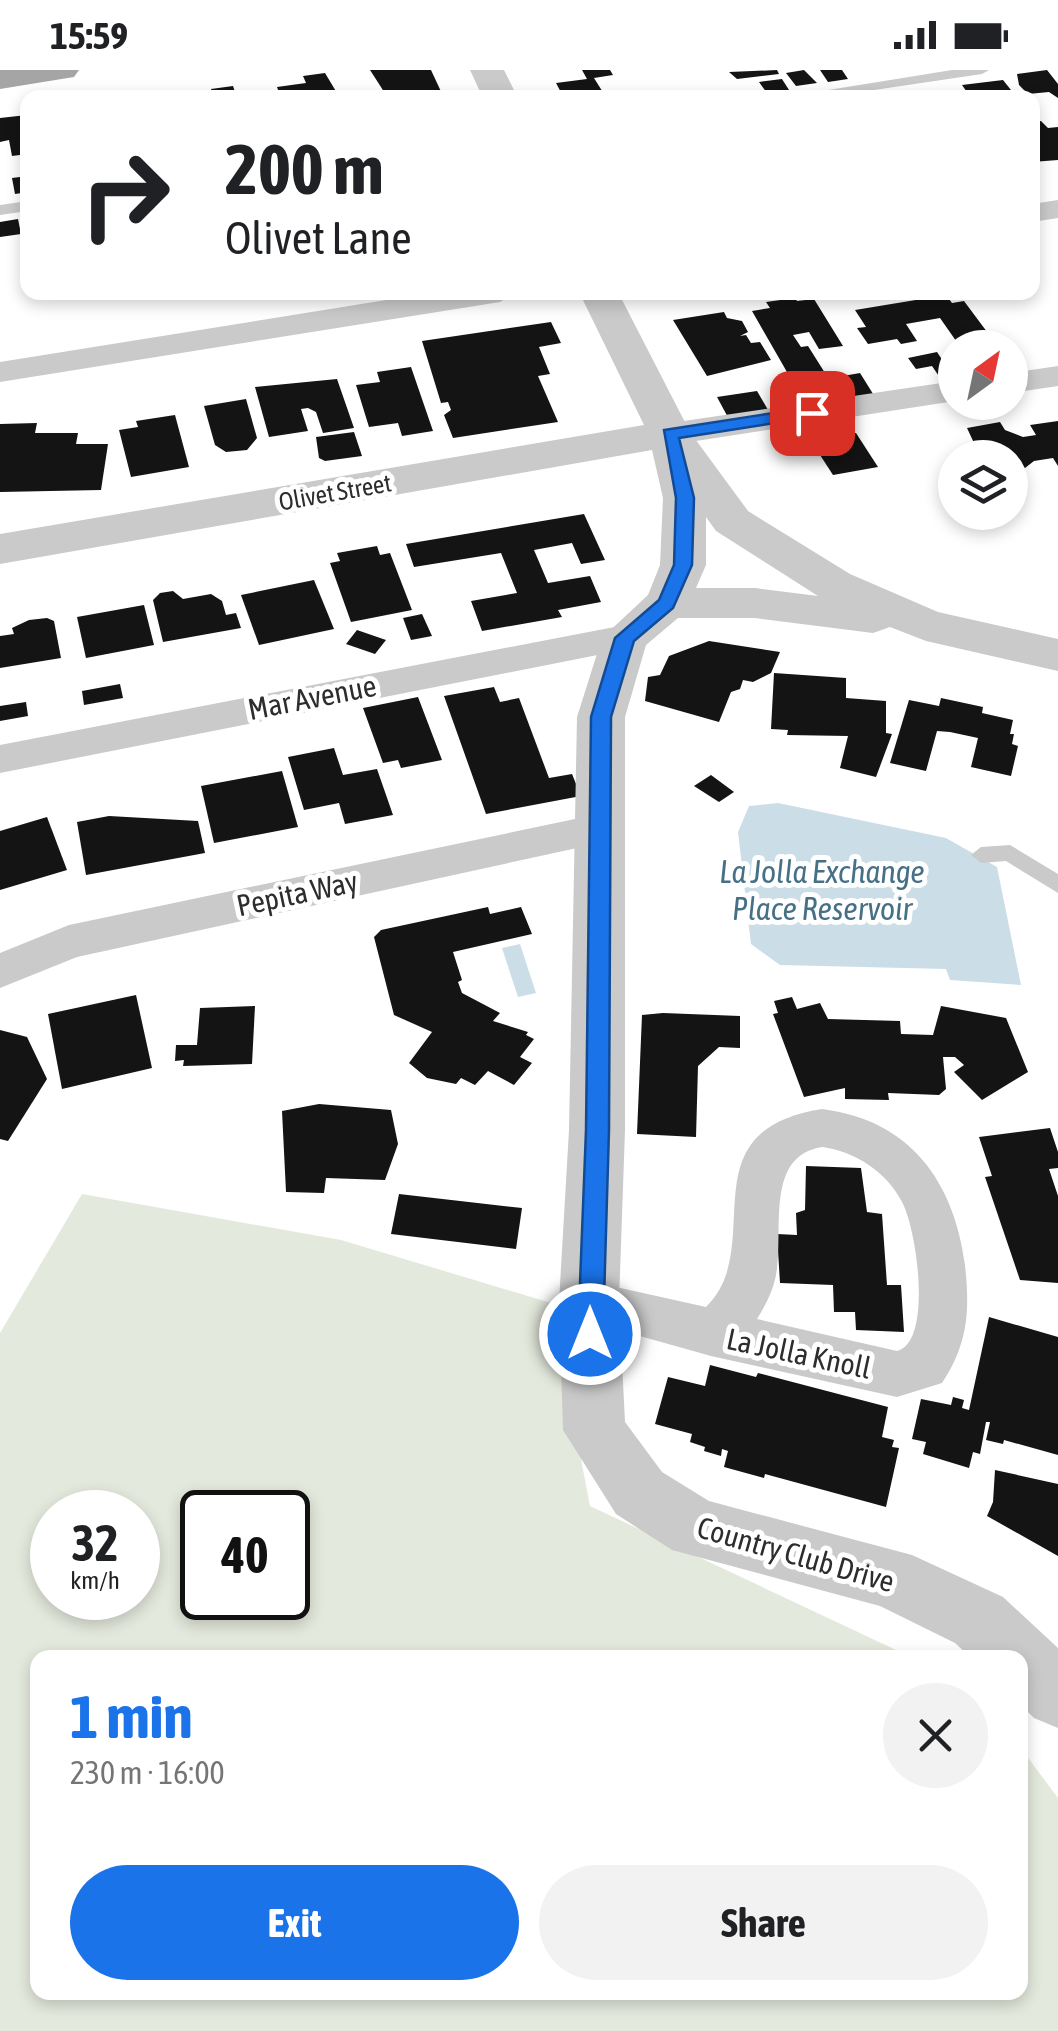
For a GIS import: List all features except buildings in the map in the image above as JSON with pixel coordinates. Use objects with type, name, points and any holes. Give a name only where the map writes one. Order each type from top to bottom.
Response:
[{"type":"main road","points":[[0,78],[62,70]]},
{"type":"street","points":[[0,372],[450,300]]},
{"type":"street","points":[[602,300],[670,434],[732,522],[834,585],[926,625]]},
{"type":"street","points":[[1028,380],[1058,376]]},
{"type":"street","points":[[670,434],[938,394]]},
{"type":"street","name":"Olivet Street","points":[[0,549],[670,434]]},
{"type":"street","name":"Country Club Drive","points":[[670,434],[685,498],[683,565],[646,621],[601,717],[598,1130],[589,1302],[594,1430],[639,1493],[695,1528],[889,1577],[979,1620],[1011,1650]]},
{"type":"street","points":[[646,621],[756,603],[926,625],[1054,654]]},
{"type":"street","name":"Mar Avenue","points":[[0,759],[646,621]]},
{"type":"street","name":"Pepita Way","points":[[0,971],[68,942],[599,829]]},
{"type":"street","name":"La Jolla Knoll","points":[[589,1302],[711,1334],[897,1374],[924,1367],[939,1344],[945,1300],[927,1200],[907,1172],[878,1146],[837,1127],[783,1142],[761,1178],[749,1288],[711,1334]]},
{"type":"street","name":"Country Club Drive","points":[[1028,1666],[1058,1694]]},
{"type":"lane","points":[[842,90],[982,70]]},
{"type":"lane","points":[[982,855],[1010,854],[1058,885]]},
{"type":"shaded area","points":[[82,1194],[341,1240],[551,1303],[590,1506],[896,1650],[30,1650],[30,2000],[1028,2000],[1028,1758],[1058,1798],[1058,2031],[0,2031],[0,1333]]},
{"type":"water","name":"La Jolla Exchange Place Reservoir","points":[[778,803],[946,838],[997,867],[1021,985],[950,980],[946,969],[780,965],[751,944],[738,832],[749,806]]},
{"type":"water","points":[[520,944],[536,993],[518,997],[502,948]]},
{"type":"route","points":[[590,1334],[598,1130],[601,717],[625,638],[667,603],[683,565],[685,498],[670,434],[812,413]]}]
